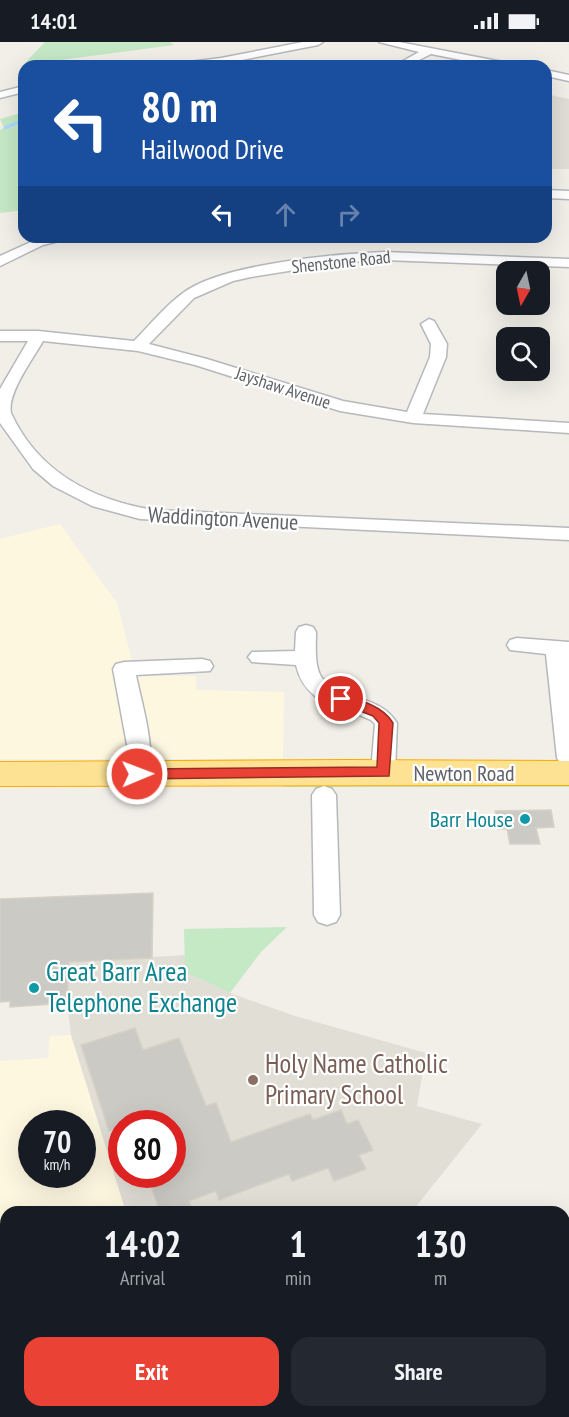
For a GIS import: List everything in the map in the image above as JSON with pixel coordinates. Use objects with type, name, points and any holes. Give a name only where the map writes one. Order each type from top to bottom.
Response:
[{"type":"highway","name":"Newton Road","points":[[0,774],[569,773]]},
{"type":"highway","name":"Newton Road","points":[[0,794],[569,794]]},
{"type":"street","points":[[231,60],[318,42]]},
{"type":"street","points":[[384,42],[476,60]]},
{"type":"street","points":[[411,60],[429,51]]},
{"type":"street","points":[[552,74],[569,78]]},
{"type":"street","points":[[0,94],[18,90]]},
{"type":"street","points":[[552,194],[569,195]]},
{"type":"street","points":[[0,262],[36,243]]},
{"type":"street","name":"Shenstone Road","points":[[138,346],[189,296],[229,277],[345,258],[390,256],[569,263]]},
{"type":"street","points":[[413,418],[438,357],[439,344],[429,324]]},
{"type":"street","name":"Jayshaw Avenue","points":[[0,336],[38,336],[138,346],[201,362],[340,406],[413,418],[569,428]]},
{"type":"street","name":"Waddington Avenue","points":[[38,336],[7,394],[2,406],[4,417],[33,458],[48,474],[73,491],[107,505],[154,516],[569,534]]},
{"type":"street","points":[[306,633],[306,671],[314,685],[325,693],[378,713],[384,719],[386,723],[384,772]]},
{"type":"street","points":[[517,645],[563,649],[569,758]]},
{"type":"street","points":[[259,657],[305,658]]},
{"type":"street","points":[[137,774],[138,750],[124,669],[202,666]]},
{"type":"street","points":[[324,795],[327,915]]},
{"type":"shaded area","points":[[552,95],[569,99],[569,169],[552,169]]},
{"type":"shaded area","points":[[60,524],[117,603],[136,676],[196,676],[196,690],[284,692],[283,759],[0,759],[0,539]]},
{"type":"shaded area","name":"Holy Name Catholic Primary School","points":[[185,955],[185,972],[230,993],[295,1016],[426,1053],[417,1106],[482,1124],[416,1206],[124,1206],[119,1188],[186,1188],[186,1110],[108,1110],[108,1154],[71,1035],[67,1003],[68,962]]},
{"type":"shaded area","points":[[71,1035],[94,1110],[18,1110],[18,1188],[96,1188],[96,1115],[108,1154],[108,1188],[119,1188],[124,1206],[0,1206],[0,1061],[48,1058],[50,1036]]},
{"type":"green space","points":[[45,42],[170,42],[174,45],[61,60],[28,60]]},
{"type":"green space","points":[[18,114],[18,211],[0,213],[0,130],[4,128],[0,119]]},
{"type":"green space","points":[[282,782],[569,782],[569,787],[283,787]]},
{"type":"green space","points":[[287,927],[261,952],[230,993],[185,972],[184,929]]},
{"type":"building","name":"Barr House","points":[[551,810],[554,827],[536,828],[540,844],[510,844],[507,829],[498,829],[495,811]]},
{"type":"building","points":[[153,893],[152,958],[69,962],[67,1003],[10,1007],[10,1001],[0,1002],[0,899]]},
{"type":"building","points":[[135,1028],[143,1050],[179,1038],[206,1106],[216,1103],[231,1142],[310,1114],[313,1120],[341,1110],[347,1124],[358,1120],[373,1150],[359,1155],[366,1169],[334,1181],[328,1168],[292,1181],[289,1174],[219,1200],[216,1191],[189,1201],[191,1206],[158,1206],[152,1188],[186,1188],[186,1110],[108,1110],[108,1128],[81,1045]]},
{"type":"waterway","points":[[5,128],[18,123]]},
{"type":"place","name":"Barr House","points":[[525,819]]},
{"type":"place","name":"Great Barr Area Telephone Exchange","points":[[34,988]]},
{"type":"place","name":"Holy Name Catholic Primary School","points":[[253,1080]]},
{"type":"route","points":[[137,774],[384,772],[386,723],[384,719],[378,713],[341,699]]}]
